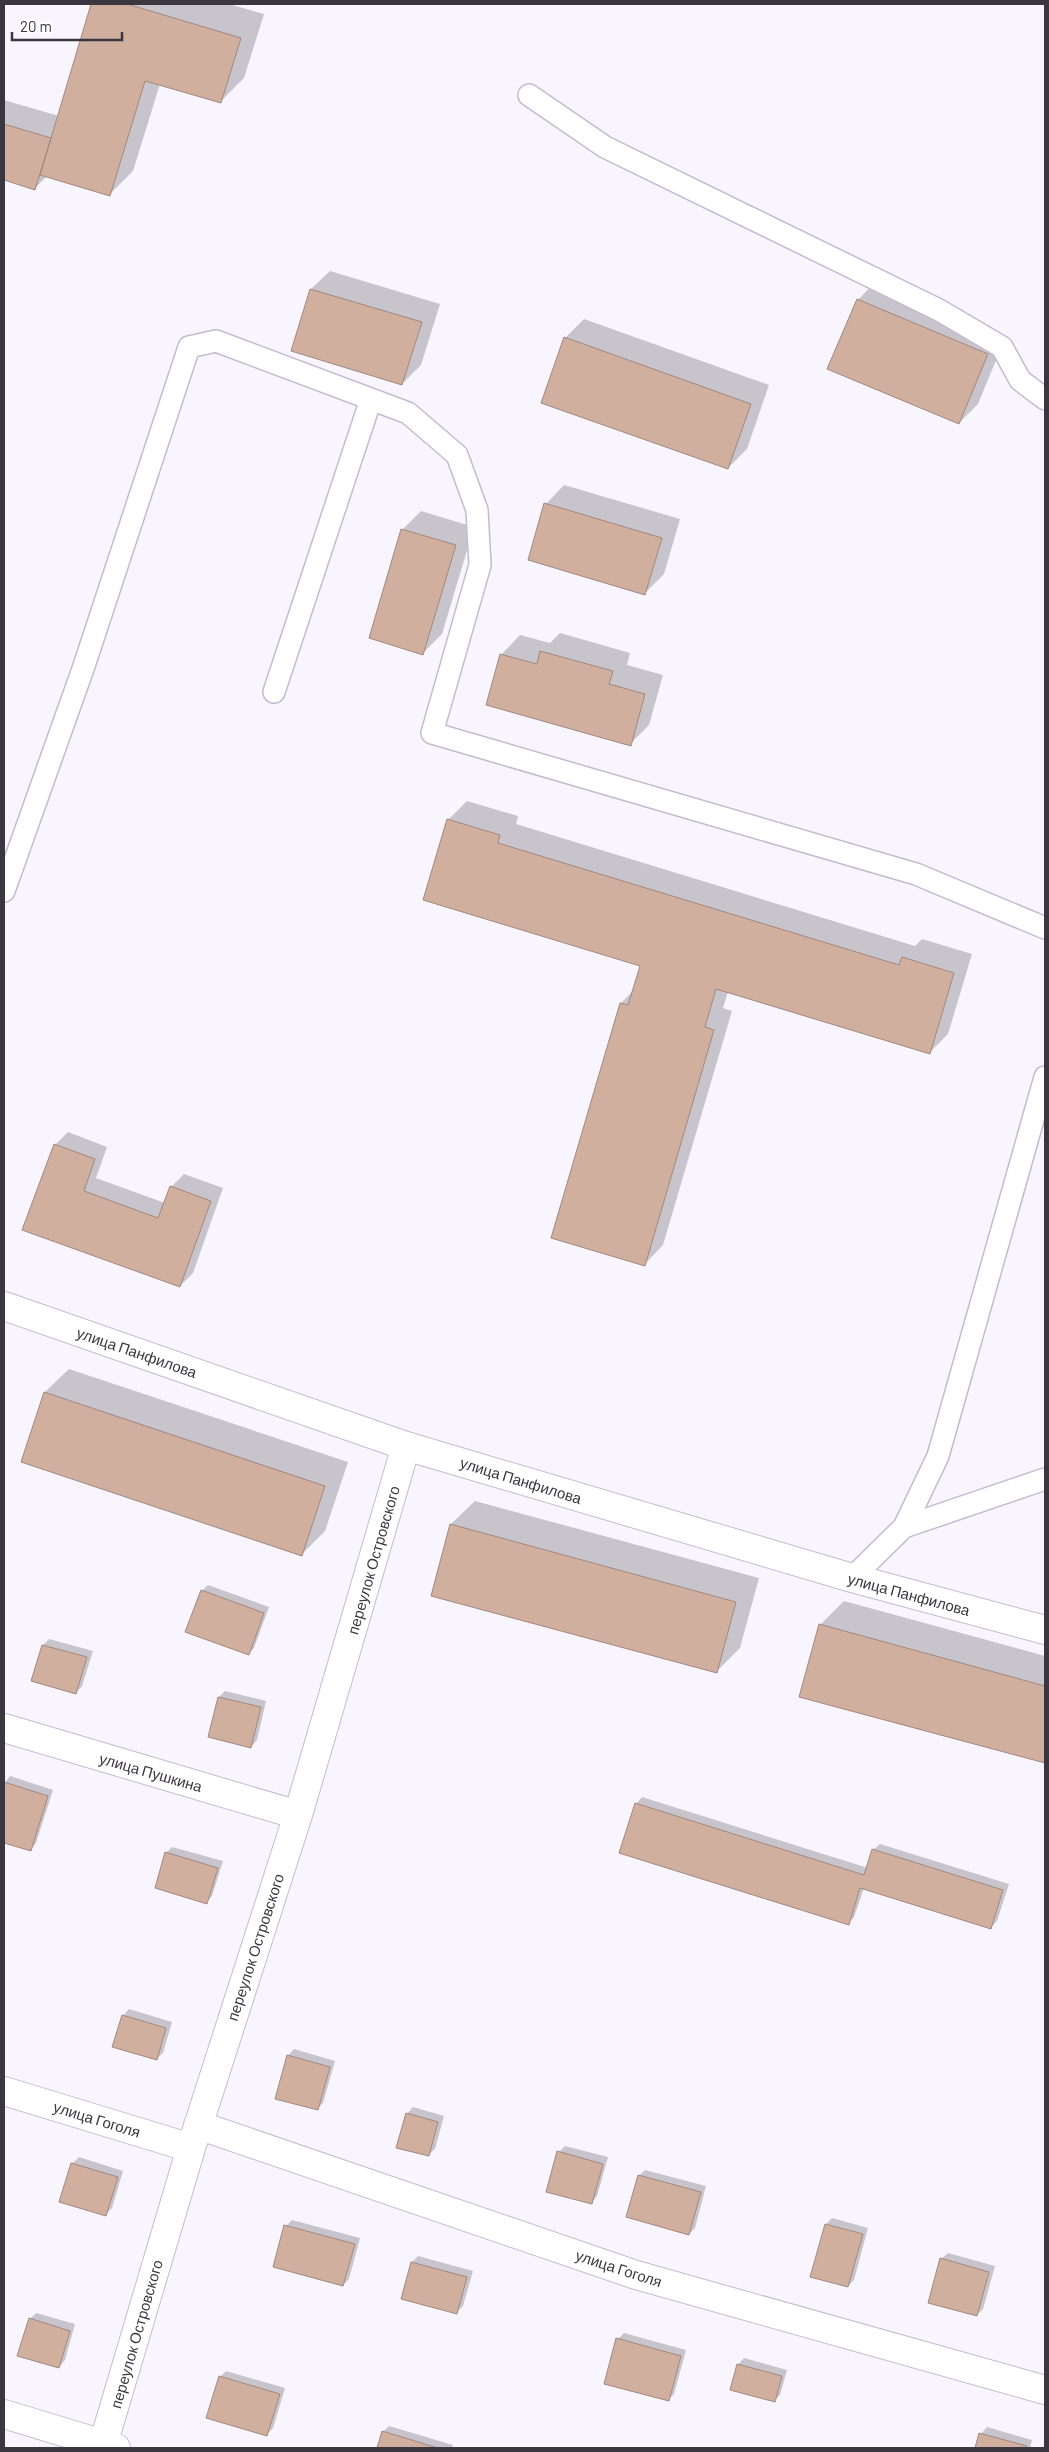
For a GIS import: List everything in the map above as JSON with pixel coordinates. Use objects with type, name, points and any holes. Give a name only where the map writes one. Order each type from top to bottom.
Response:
[{"type":"street","name":"улица Панфилова","points":[[4,1306],[406,1446],[852,1578],[1045,1630]]},
{"type":"street","name":"переулок Островского","points":[[107,2447],[195,2136],[298,1815],[406,1446]]},
{"type":"street","name":"улица Пушкина","points":[[4,1728],[298,1815]]},
{"type":"street","name":"улица Гоголя","points":[[4,2091],[195,2136],[636,2275],[1045,2390]]},
{"type":"street","points":[[4,2414],[107,2447]]},
{"type":"lane","points":[[529,95],[604,147],[939,310],[1002,347],[1020,380],[1045,398]]},
{"type":"lane","points":[[4,891],[84,666],[189,347],[216,341],[408,414],[457,455],[477,510],[480,565],[432,733],[916,874],[1045,928]]},
{"type":"lane","points":[[274,692],[372,399]]},
{"type":"lane","points":[[852,1578],[904,1527],[938,1456],[1045,1077]]},
{"type":"lane","points":[[904,1527],[1045,1479]]},
{"type":"building","points":[[91,4],[127,4],[241,38],[221,103],[145,81],[110,196],[40,175]]},
{"type":"building","points":[[4,124],[51,138],[35,190],[4,180]]},
{"type":"building","points":[[310,289],[422,322],[402,385],[291,351]]},
{"type":"building","points":[[857,299],[988,354],[959,424],[827,369]]},
{"type":"building","points":[[564,337],[751,404],[728,469],[541,403]]},
{"type":"building","points":[[544,503],[662,538],[645,595],[528,560]]},
{"type":"building","points":[[401,529],[456,545],[423,655],[369,638]]},
{"type":"building","points":[[540,651],[613,671],[609,684],[645,694],[631,746],[486,705],[500,654],[537,664]]},
{"type":"building","points":[[447,819],[500,835],[498,843],[899,965],[902,957],[954,973],[930,1054],[716,989],[705,1027],[714,1030],[645,1266],[551,1238],[620,1003],[628,1005],[640,966],[423,900]]},
{"type":"building","points":[[54,1144],[95,1159],[84,1191],[158,1218],[170,1186],[211,1201],[180,1287],[22,1230]]},
{"type":"building","points":[[44,1392],[325,1486],[302,1556],[21,1462]]},
{"type":"building","points":[[450,1524],[736,1602],[717,1673],[431,1596]]},
{"type":"building","points":[[201,1590],[264,1613],[249,1655],[185,1632]]},
{"type":"building","points":[[819,1624],[1045,1686],[1045,1763],[799,1697]]},
{"type":"building","points":[[42,1645],[87,1657],[76,1694],[31,1681]]},
{"type":"building","points":[[218,1697],[261,1707],[251,1748],[208,1737]]},
{"type":"building","points":[[4,1782],[48,1796],[31,1851],[4,1843]]},
{"type":"building","points":[[635,1803],[864,1875],[872,1849],[1003,1890],[991,1929],[860,1888],[849,1925],[619,1853]]},
{"type":"building","points":[[165,1852],[218,1868],[207,1904],[155,1888]]},
{"type":"building","points":[[122,2015],[166,2028],[157,2060],[112,2047]]},
{"type":"building","points":[[287,2055],[330,2067],[318,2110],[275,2099]]},
{"type":"building","points":[[406,2113],[438,2122],[429,2156],[396,2148]]},
{"type":"building","points":[[557,2151],[603,2164],[592,2204],[546,2192]]},
{"type":"building","points":[[71,2163],[118,2177],[106,2216],[59,2202]]},
{"type":"building","points":[[638,2175],[701,2192],[689,2235],[626,2217]]},
{"type":"building","points":[[825,2224],[863,2234],[848,2287],[810,2277]]},
{"type":"building","points":[[284,2225],[355,2244],[343,2286],[273,2267]]},
{"type":"building","points":[[940,2258],[989,2272],[977,2316],[928,2303]]},
{"type":"building","points":[[411,2262],[467,2277],[457,2314],[401,2299]]},
{"type":"building","points":[[29,2318],[70,2331],[59,2368],[17,2356]]},
{"type":"building","points":[[616,2338],[681,2356],[669,2401],[604,2384]]},
{"type":"building","points":[[737,2364],[782,2376],[775,2402],[730,2390]]},
{"type":"building","points":[[219,2376],[280,2394],[267,2436],[206,2418]]},
{"type":"building","points":[[382,2431],[438,2448],[377,2448]]},
{"type":"building","points":[[979,2433],[1027,2446],[1026,2448],[975,2448]]}]
